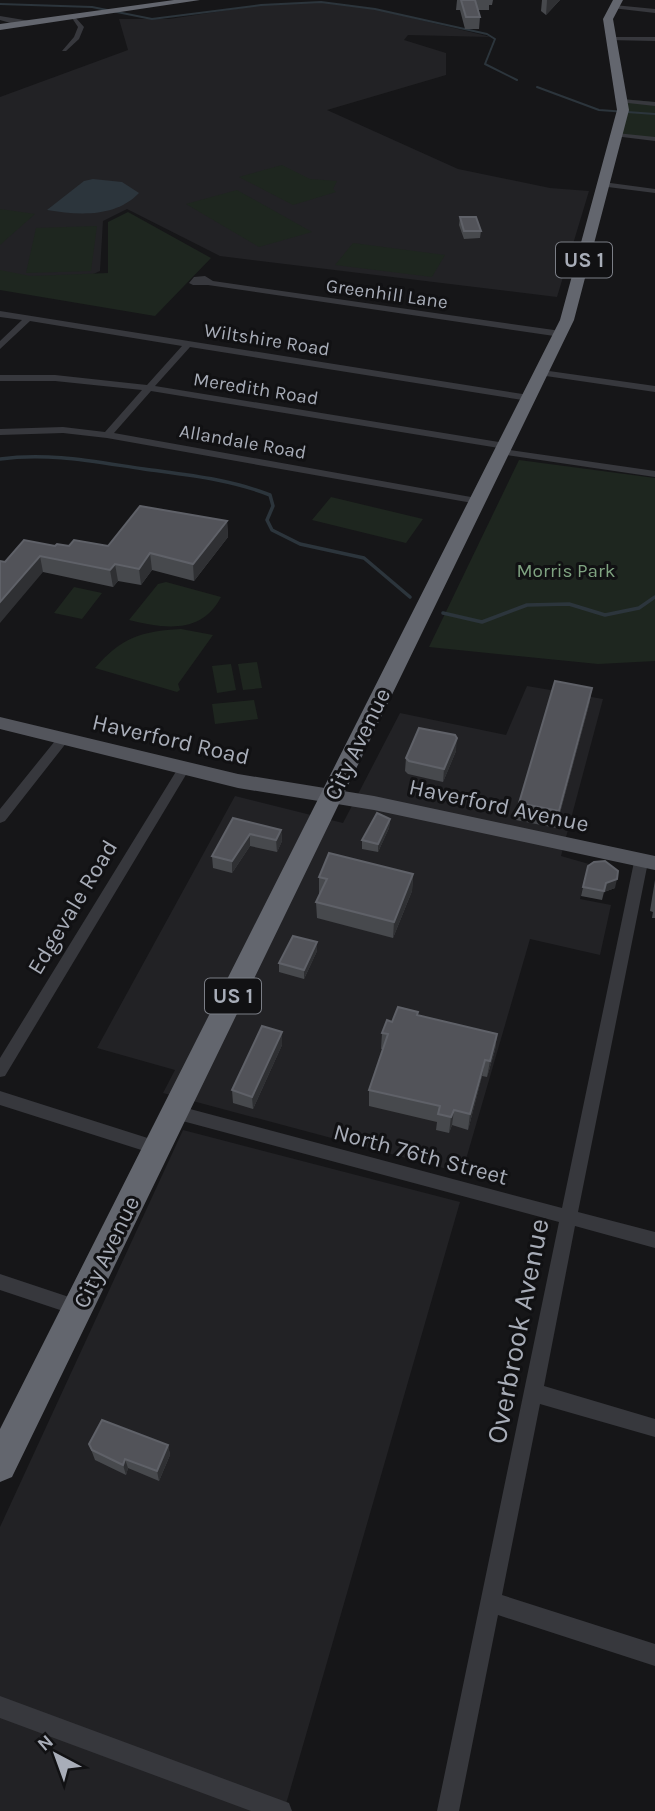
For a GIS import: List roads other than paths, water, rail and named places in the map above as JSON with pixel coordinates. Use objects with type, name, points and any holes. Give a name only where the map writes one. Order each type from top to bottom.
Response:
[{"type":"highway","points":[[0,27],[74,19],[195,0]]},
{"type":"highway","name":"City Avenue","points":[[0,1465],[561,334],[571,309],[622,108],[608,19],[616,3]]},
{"type":"main road","name":"Haverford Road","points":[[0,723],[238,781],[332,796]]},
{"type":"main road","name":"Haverford Avenue","points":[[332,796],[648,862]]},
{"type":"street","points":[[616,3],[655,11]]},
{"type":"street","points":[[0,18],[17,22],[56,21]]},
{"type":"street","points":[[64,50],[77,38],[81,27],[74,19]]},
{"type":"street","points":[[611,39],[655,39]]},
{"type":"street","points":[[583,101],[594,100]]},
{"type":"street","points":[[622,108],[655,104]]},
{"type":"street","points":[[616,135],[655,139]]},
{"type":"street","points":[[603,184],[655,191]]},
{"type":"street","name":"Greenhill Lane","points":[[208,282],[561,334]]},
{"type":"street","name":"Wiltshire Road","points":[[0,314],[530,398]]},
{"type":"street","points":[[0,346],[28,319]]},
{"type":"street","points":[[107,435],[188,344]]},
{"type":"street","points":[[542,373],[655,389]]},
{"type":"street","name":"Meredith Road","points":[[0,378],[55,378],[149,388],[655,474]]},
{"type":"street","name":"Allandale Road","points":[[0,432],[54,430],[107,435],[478,501]]},
{"type":"street","points":[[0,818],[63,739]]},
{"type":"street","name":"Edgevale Road","points":[[0,1071],[184,768]]},
{"type":"street","name":"Overbrook Avenue","points":[[448,1811],[569,1217],[648,862]]},
{"type":"street","points":[[0,1098],[157,1148]]},
{"type":"street","name":"North 76th Street","points":[[175,1112],[655,1240]]},
{"type":"street","points":[[0,1282],[78,1308]]},
{"type":"street","points":[[535,1393],[655,1428]]},
{"type":"street","points":[[491,1602],[655,1655]]},
{"type":"street","points":[[0,1707],[281,1811]]},
{"type":"waterway","points":[[0,4],[92,7],[152,19],[261,5],[321,2],[375,9],[487,34],[495,39],[485,64],[517,80]]},
{"type":"waterway","points":[[537,87],[599,110],[655,114]]},
{"type":"waterway","points":[[0,459],[72,459],[208,478],[270,495],[273,506],[267,520],[272,530],[300,544],[364,558],[410,597]]},
{"type":"waterway","points":[[443,613],[482,622],[527,605],[569,604],[605,615],[639,608],[655,597]]},
{"type":"park label","name":"Morris Park","points":[[566,570]]}]
